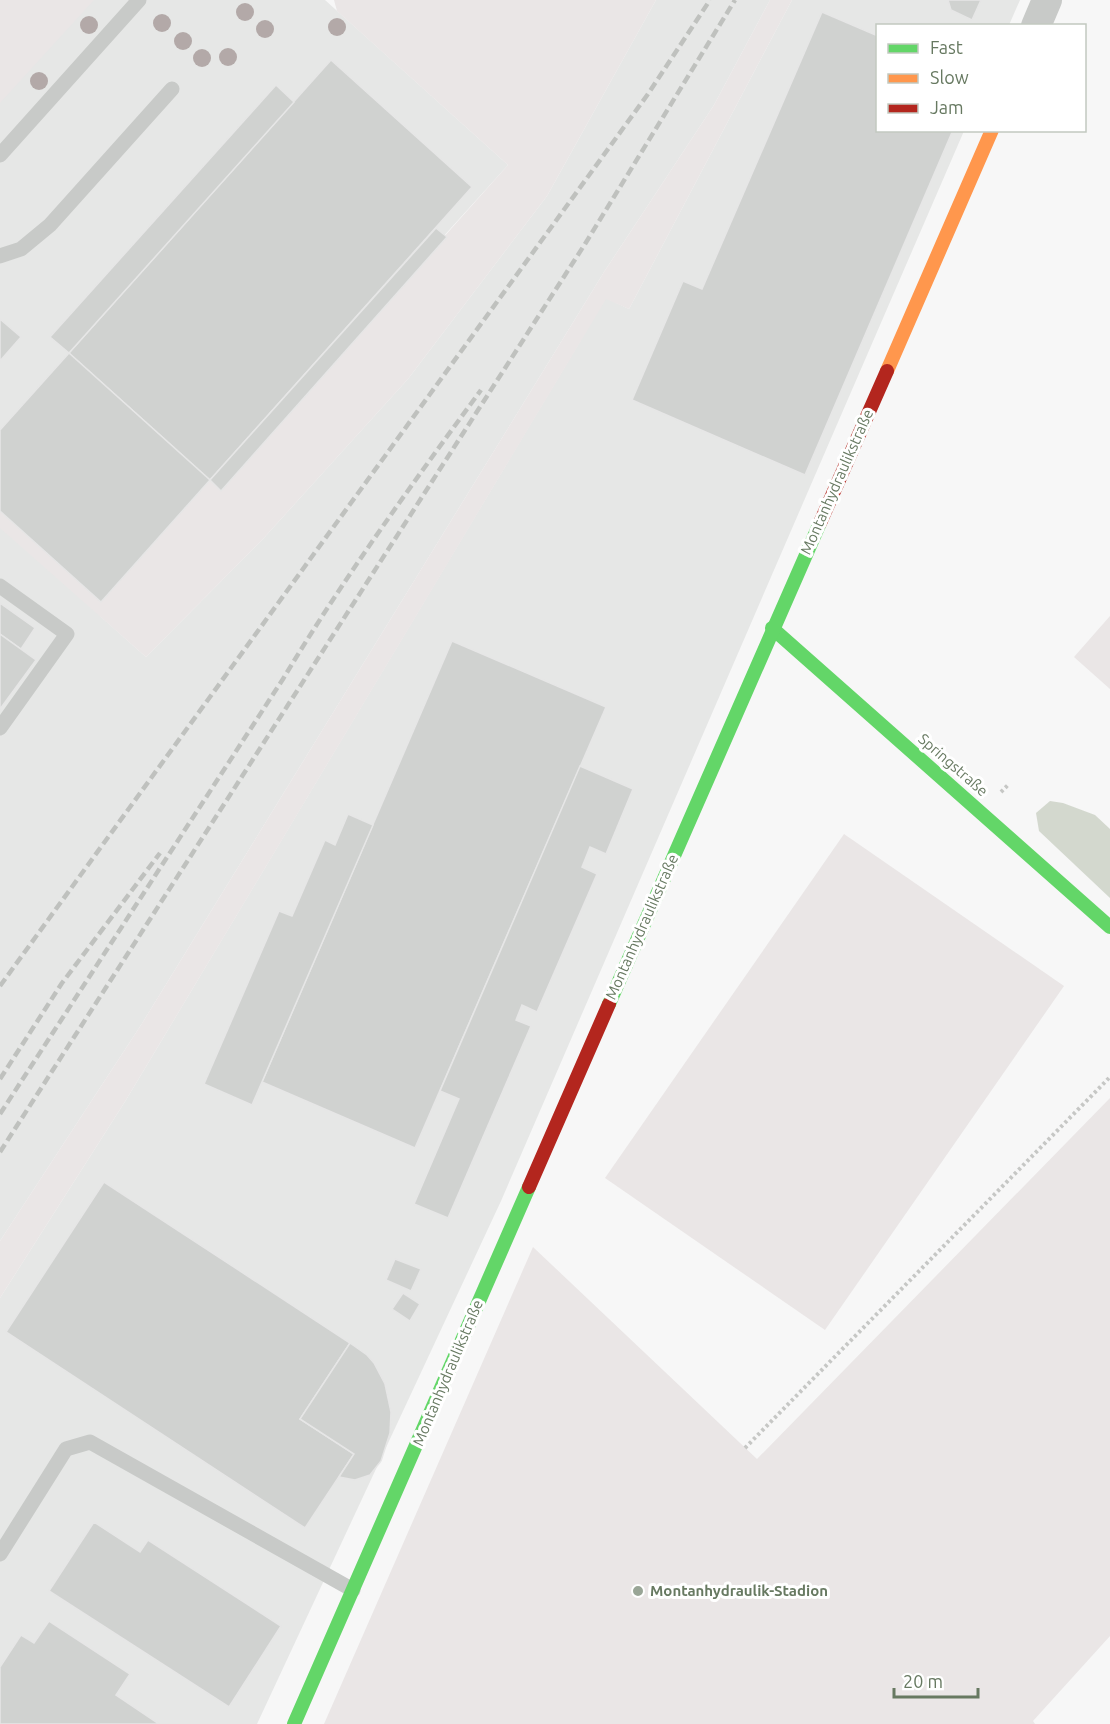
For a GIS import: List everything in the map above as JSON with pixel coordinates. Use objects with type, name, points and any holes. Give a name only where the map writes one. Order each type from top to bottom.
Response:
[{"type":"street","points":[[1037,24],[1047,0]]},
{"type":"street","name":"Montanhydraulikstraße","points":[[294,1724],[991,132]]},
{"type":"street","name":"Springstraße","points":[[772,628],[1110,927]]},
{"type":"lane","points":[[0,155],[139,0]]},
{"type":"lane","points":[[0,256],[21,249],[50,225],[172,89]]},
{"type":"lane","points":[[0,586],[67,634],[0,728]]},
{"type":"lane","points":[[0,1554],[66,1449],[90,1442],[353,1590]]},
{"type":"path","points":[[745,1448],[1110,1077]]},
{"type":"shaded area","points":[[0,0],[325,0],[508,165],[100,616],[146,657],[262,540],[408,379],[547,196],[656,0],[770,0],[714,105],[604,272],[141,1025],[0,1241]]},
{"type":"shaded area","points":[[0,0],[94,0],[0,103]]},
{"type":"shaded area","points":[[334,0],[656,0],[547,196],[408,379],[262,540],[146,657],[0,528],[0,511],[101,602],[210,480],[219,489],[508,165],[337,11]]},
{"type":"shaded area","points":[[770,0],[792,0],[629,309],[606,299],[126,1100],[0,1298],[0,1241],[141,1025],[604,272],[714,105]]},
{"type":"shaded area","points":[[792,0],[1020,0],[1009,24],[876,24],[876,132],[964,132],[501,1201],[257,1724],[0,1724],[0,1298],[126,1100],[606,298],[629,309]]},
{"type":"shaded area","points":[[1110,616],[1110,689],[1074,657]]},
{"type":"shaded area","points":[[1050,801],[1063,803],[1095,815],[1110,829],[1110,898],[1039,831],[1036,813]]},
{"type":"shaded area","points":[[844,834],[1064,986],[825,1330],[605,1178]]},
{"type":"shaded area","points":[[1110,1098],[1110,1636],[1033,1721],[1035,1724],[324,1724],[533,1247],[757,1459]]},
{"type":"building","points":[[948,0],[981,0],[972,20],[951,10]]},
{"type":"building","points":[[822,12],[876,35],[876,132],[952,132],[805,475],[632,400],[683,281],[702,289]]},
{"type":"building","points":[[331,60],[472,187],[210,480],[69,353]]},
{"type":"building","points":[[276,85],[294,102],[69,353],[50,337]]},
{"type":"building","points":[[436,228],[447,237],[221,491],[210,480]]},
{"type":"building","points":[[0,319],[21,337],[0,361]]},
{"type":"building","points":[[69,353],[210,480],[101,602],[0,511],[0,430]]},
{"type":"building","points":[[0,603],[35,628],[21,649],[0,634]]},
{"type":"building","points":[[0,634],[36,660],[0,709]]},
{"type":"building","points":[[452,641],[606,707],[415,1148],[262,1082]]},
{"type":"building","points":[[580,766],[633,789],[606,854],[590,847],[582,867],[597,874],[537,1012],[522,1005],[516,1020],[531,1026],[448,1218],[414,1204],[459,1099],[440,1091]]},
{"type":"building","points":[[348,814],[373,825],[252,1105],[204,1084],[279,911],[292,916],[325,840],[335,845]]},
{"type":"building","points":[[104,1182],[350,1343],[300,1419],[354,1454],[305,1528],[6,1332]]},
{"type":"building","points":[[395,1259],[421,1269],[411,1291],[386,1280]]},
{"type":"building","points":[[403,1293],[420,1304],[410,1321],[392,1309]]},
{"type":"building","points":[[350,1343],[374,1363],[385,1384],[391,1412],[390,1433],[381,1461],[370,1475],[355,1480],[339,1477],[354,1454],[300,1419]]},
{"type":"building","points":[[94,1522],[140,1552],[148,1540],[281,1626],[229,1707],[49,1591]]},
{"type":"building","points":[[49,1621],[130,1674],[116,1695],[159,1724],[0,1724],[0,1667],[21,1635],[34,1643]]},
{"type":"railway","points":[[0,986],[648,94],[710,0]]},
{"type":"railway","points":[[0,1152],[585,244],[735,0]]},
{"type":"railway","points":[[0,1114],[354,568],[481,390]]},
{"type":"railway","points":[[0,1079],[62,983],[160,853]]},
{"type":"traffic: fast","points":[[609,1004],[820,523]]},
{"type":"traffic: fast","points":[[772,628],[1110,927]]},
{"type":"traffic: fast","points":[[294,1724],[529,1187]]},
{"type":"traffic: slow","points":[[887,371],[991,132]]},
{"type":"traffic: jam","points":[[820,523],[887,371]]},
{"type":"traffic: jam","points":[[529,1187],[609,1004]]},
{"type":"place","name":"Montanhydraulik-Stadion","points":[[638,1591]]}]
